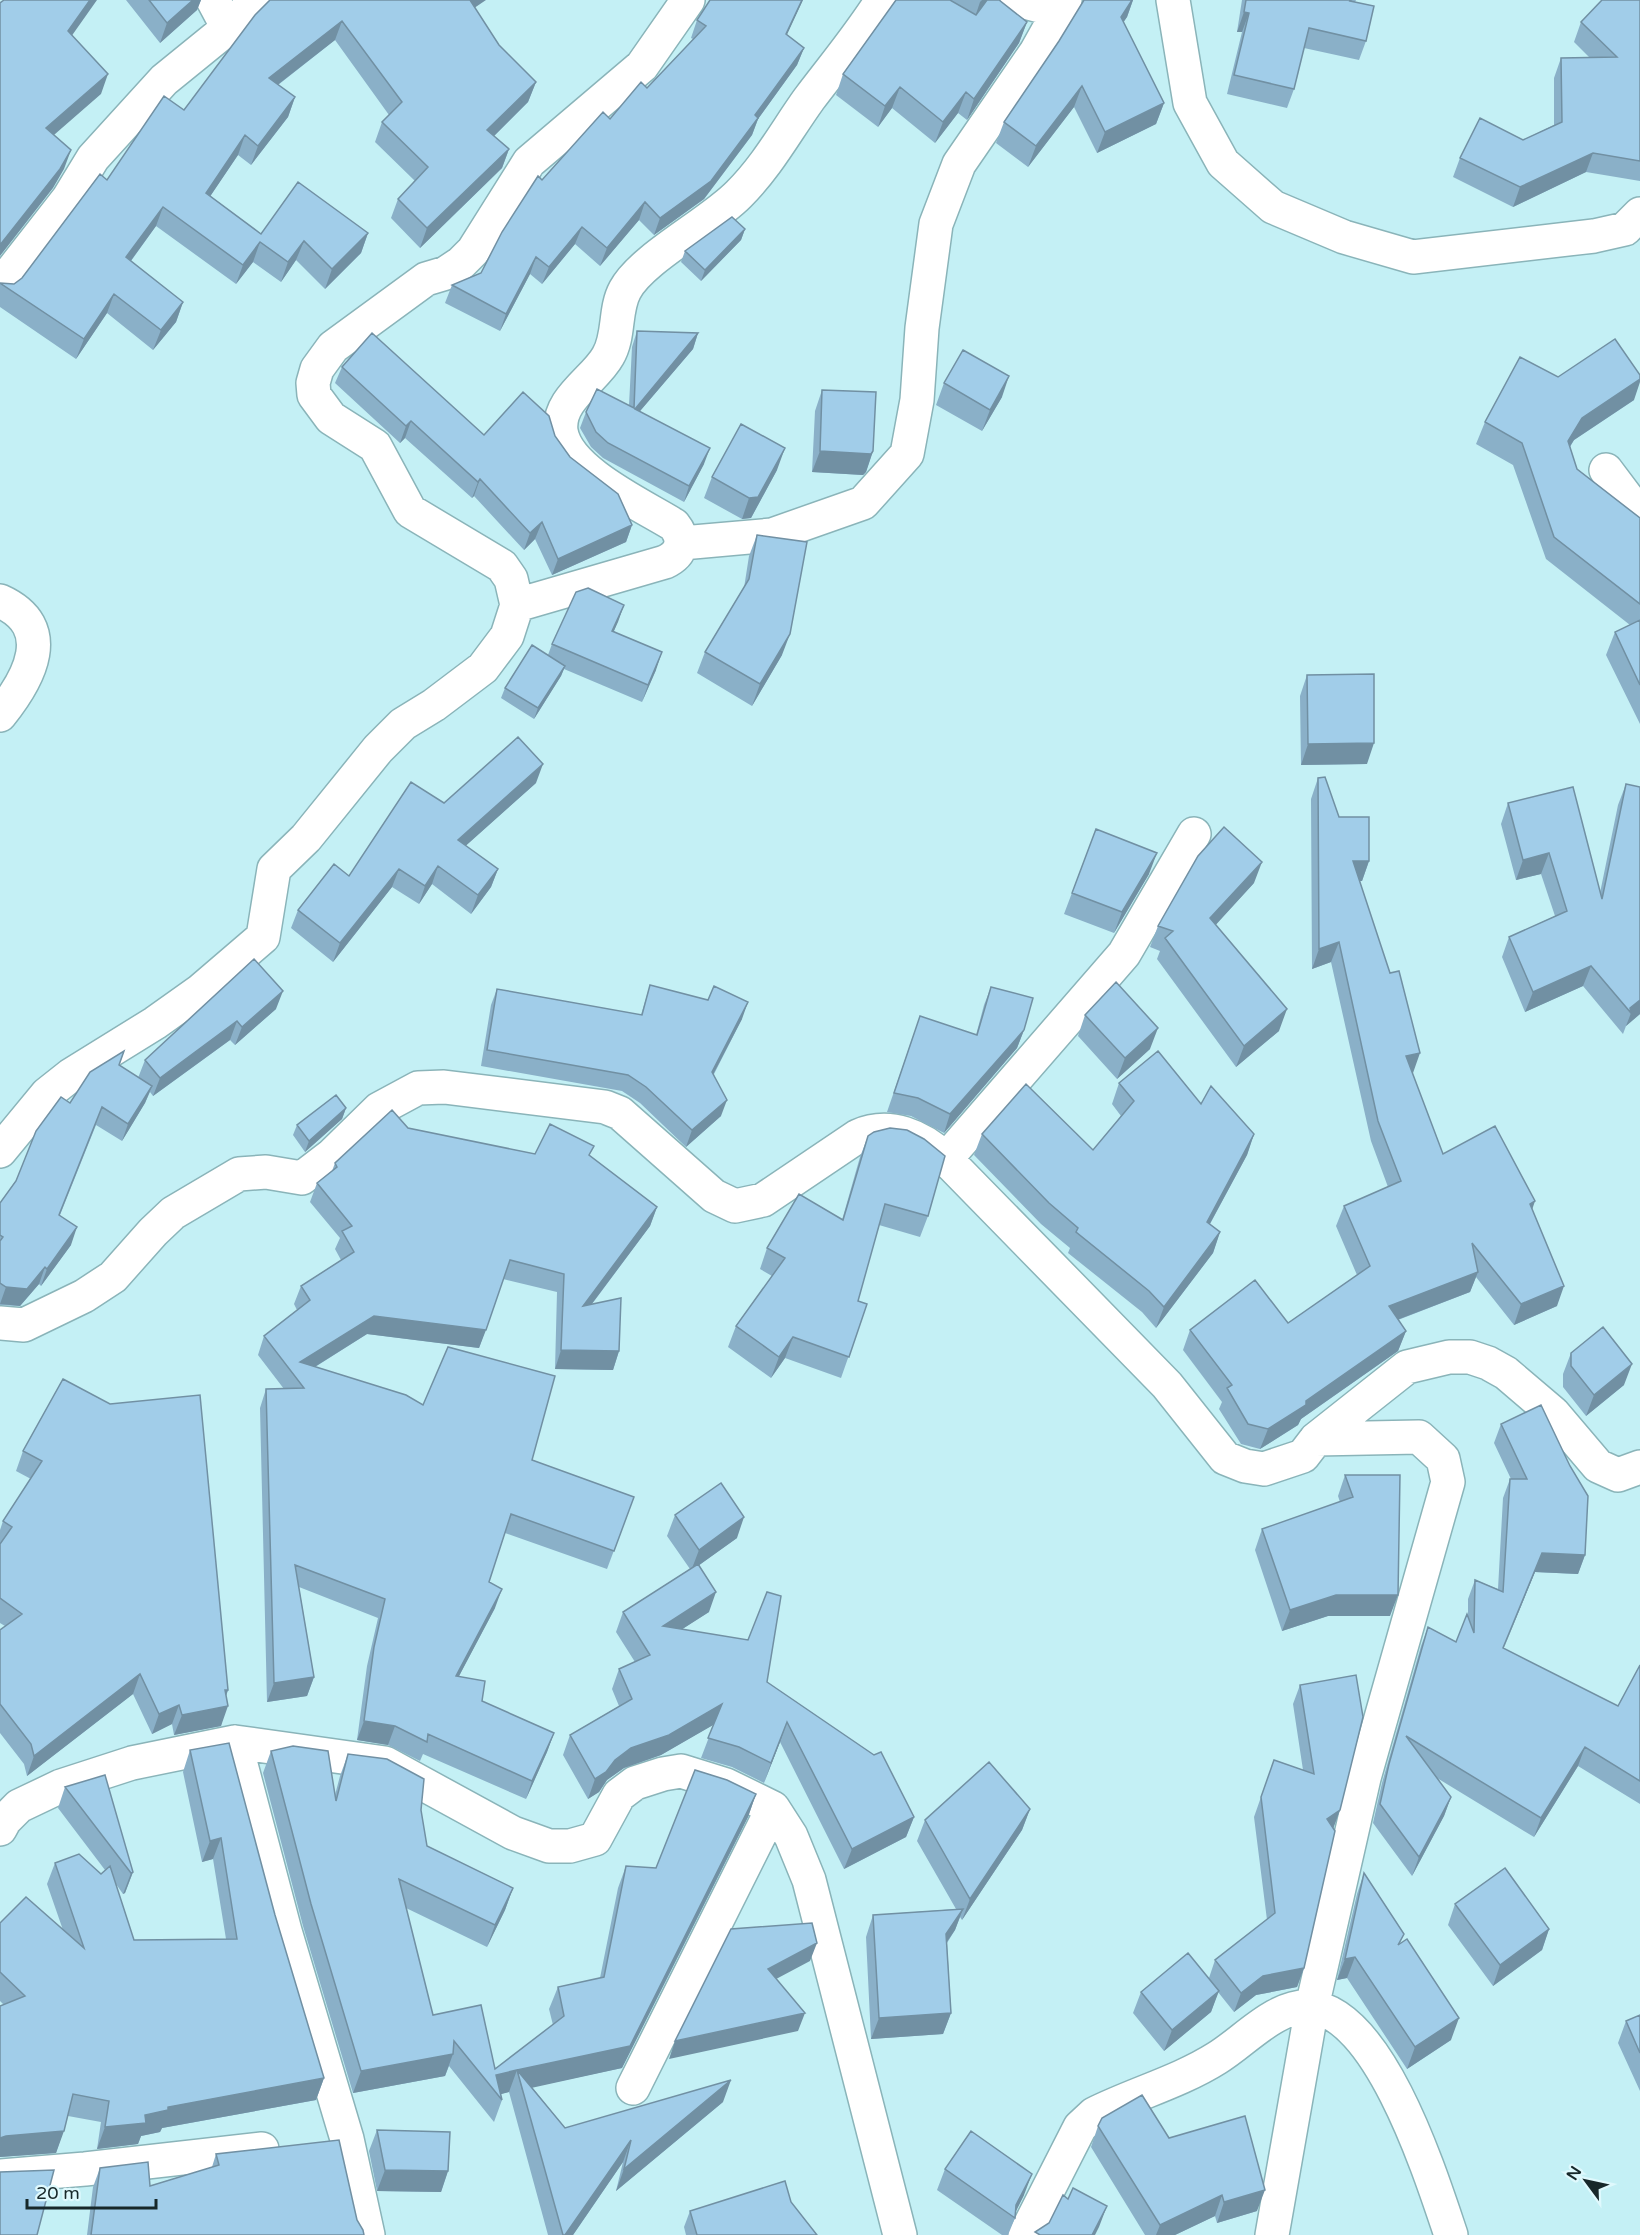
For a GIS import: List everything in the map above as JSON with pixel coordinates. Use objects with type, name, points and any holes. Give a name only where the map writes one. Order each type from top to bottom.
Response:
[{"type":"street","points":[[0,286],[68,200],[93,158],[220,14],[257,0]]},
{"type":"street","points":[[0,1151],[47,1094],[71,1075],[155,1023],[200,991],[238,961],[263,937],[274,869],[306,838],[378,749],[403,724],[434,705],[483,668],[507,636],[517,605],[511,579],[502,566],[410,511],[375,446],[330,418],[314,395],[313,383],[317,369],[333,347],[426,279],[446,273],[461,263],[472,250],[529,162],[642,66],[659,45],[688,0]]},
{"type":"street","points":[[517,605],[673,558],[682,543],[674,525],[598,478],[582,464],[564,440],[562,417],[567,405],[608,357],[625,290],[645,267],[740,194],[773,154],[810,99],[849,50],[882,0]]},
{"type":"street","points":[[682,543],[772,535],[863,503],[907,454],[917,400],[922,328],[936,224],[959,164],[1036,52],[1062,6],[1017,0]]},
{"type":"street","points":[[1173,0],[1190,103],[1223,163],[1273,207],[1344,237],[1413,257],[1593,236],[1625,229],[1640,214]]},
{"type":"street","points":[[1606,470],[1640,515]]},
{"type":"street","points":[[0,601],[17,611],[28,623],[34,637],[29,673],[8,705],[0,734]]},
{"type":"street","points":[[946,1159],[1124,954],[1194,834]]},
{"type":"street","points":[[0,1323],[24,1325],[84,1296],[113,1277],[173,1213],[201,1194],[238,1174],[266,1172],[302,1178],[332,1155],[379,1109],[418,1088],[444,1087],[605,1107],[620,1113],[714,1196],[735,1206],[763,1200],[858,1136],[874,1129],[912,1136],[946,1159],[1167,1385],[1225,1458],[1245,1466],[1264,1469],[1303,1456],[1316,1439],[1407,1367],[1433,1359],[1470,1356],[1506,1373],[1553,1413],[1598,1466],[1618,1475],[1640,1467]]},
{"type":"street","points":[[1272,2235],[1312,2007],[1364,1778],[1448,1482],[1443,1459],[1419,1437],[1316,1439]]},
{"type":"street","points":[[235,1742],[285,1930],[347,2139],[368,2235]]},
{"type":"street","points":[[0,1829],[5,1820],[19,1806],[61,1786],[132,1763],[235,1742],[385,1762],[513,1833],[549,1846],[570,1846],[594,1839],[619,1795],[635,1783],[681,1771],[704,1776],[772,1808],[791,1836],[809,1880],[900,2235]]},
{"type":"street","points":[[633,2088],[772,1808]]},
{"type":"street","points":[[1025,2235],[1080,2127],[1094,2114],[1206,2065],[1269,2021],[1292,2009],[1312,2007],[1333,2014],[1369,2050],[1400,2102],[1423,2151],[1451,2235]]},
{"type":"street","points":[[0,2176],[85,2169],[347,2139]]},
{"type":"building","points":[[4,0],[90,0],[68,31],[108,74],[46,128],[71,150],[60,169],[0,245],[0,3]]},
{"type":"building","points":[[149,0],[193,0],[167,23]]},
{"type":"building","points":[[270,0],[470,0],[499,45],[536,82],[487,130],[509,149],[427,228],[398,199],[428,167],[382,122],[402,102],[342,21],[269,78],[295,97],[258,146],[245,135],[206,193],[261,234],[298,182],[368,233],[332,269],[304,241],[288,262],[260,242],[243,265],[163,207],[126,257],[183,302],[161,330],[114,294],[84,339],[0,283],[14,284],[22,278],[100,174],[107,180],[164,96],[184,110],[255,15]]},
{"type":"building","points":[[710,0],[802,0],[786,34],[804,48],[755,115],[758,118],[711,181],[660,218],[645,202],[607,248],[582,227],[549,267],[536,257],[506,314],[452,285],[481,273],[502,232],[538,176],[542,180],[603,112],[610,119],[641,82],[647,88],[706,26],[697,20]]},
{"type":"building","points":[[896,0],[950,0],[976,15],[987,0],[999,0],[1027,22],[974,99],[966,92],[943,122],[900,87],[885,106],[843,74]]},
{"type":"building","points":[[1084,0],[1132,0],[1121,17],[1164,103],[1105,132],[1082,86],[1036,146],[1004,122]]},
{"type":"building","points":[[1246,0],[1351,0],[1374,6],[1366,41],[1309,28],[1294,89],[1234,75],[1249,13],[1244,12]]},
{"type":"building","points":[[1602,0],[1640,0],[1640,161],[1593,153],[1520,187],[1460,158],[1480,118],[1523,140],[1562,122],[1561,58],[1617,57],[1581,22]]},
{"type":"building","points":[[732,217],[745,229],[705,270],[685,251]]},
{"type":"building","points":[[637,331],[698,333],[635,409],[710,448],[689,486],[608,443],[596,432],[586,412],[597,389],[634,408]]},
{"type":"building","points":[[372,333],[484,435],[523,392],[549,416],[555,436],[570,457],[618,494],[632,525],[558,559],[542,522],[530,533],[480,479],[478,482],[411,421],[406,426],[342,367]]},
{"type":"building","points":[[1615,339],[1640,375],[1640,379],[1582,418],[1568,441],[1577,469],[1640,518],[1640,604],[1554,537],[1522,443],[1485,422],[1520,357],[1558,377]]},
{"type":"building","points":[[963,350],[1009,376],[990,410],[944,383]]},
{"type":"building","points":[[822,390],[876,392],[871,454],[820,451]]},
{"type":"building","points":[[741,424],[785,448],[758,497],[749,498],[712,477]]},
{"type":"building","points":[[757,535],[807,542],[790,634],[760,684],[705,652],[749,579]]},
{"type":"building","points":[[588,588],[624,605],[612,631],[662,652],[648,685],[552,644],[576,592]]},
{"type":"building","points":[[1640,620],[1640,685],[1615,632]]},
{"type":"building","points":[[532,645],[565,666],[538,708],[505,688]]},
{"type":"building","points":[[1374,674],[1374,743],[1308,744],[1307,675]]},
{"type":"building","points":[[518,737],[543,764],[458,840],[498,869],[478,895],[438,866],[425,886],[399,869],[340,943],[298,910],[334,864],[349,876],[411,782],[444,803]]},
{"type":"building","points":[[1325,777],[1339,817],[1369,817],[1369,861],[1353,861],[1390,973],[1399,971],[1420,1053],[1406,1056],[1443,1154],[1495,1126],[1535,1201],[1530,1204],[1564,1286],[1521,1304],[1472,1243],[1478,1272],[1389,1306],[1406,1331],[1306,1401],[1306,1405],[1268,1429],[1248,1424],[1227,1388],[1232,1385],[1190,1330],[1255,1280],[1288,1323],[1370,1266],[1344,1206],[1401,1181],[1378,1121],[1339,942],[1319,949],[1318,778]]},
{"type":"building","points":[[1626,784],[1640,787],[1640,1000],[1630,1008],[1631,1013],[1591,966],[1533,992],[1509,937],[1567,911],[1549,853],[1523,860],[1508,803],[1573,787],[1602,899]]},
{"type":"building","points":[[1224,827],[1262,862],[1210,918],[1287,1009],[1244,1046],[1165,938],[1173,931],[1158,926],[1198,856]]},
{"type":"building","points":[[1096,829],[1157,853],[1122,912],[1072,893]]},
{"type":"building","points":[[254,959],[283,991],[242,1027],[237,1021],[160,1078],[145,1060]]},
{"type":"building","points":[[1116,982],[1158,1028],[1125,1058],[1085,1015]]},
{"type":"building","points":[[650,985],[708,1000],[714,986],[748,1002],[712,1072],[727,1100],[692,1130],[646,1087],[628,1075],[487,1050],[497,989],[642,1015]]},
{"type":"building","points":[[991,987],[1033,998],[1024,1030],[950,1114],[918,1098],[894,1093],[920,1016],[977,1035]]},
{"type":"building","points":[[124,1051],[119,1065],[152,1086],[128,1124],[102,1107],[59,1215],[77,1227],[47,1269],[45,1267],[27,1289],[6,1287],[0,1283],[0,1241],[3,1237],[0,1235],[0,1203],[16,1181],[36,1131],[61,1097],[70,1103],[90,1072]]},
{"type":"building","points":[[1158,1051],[1201,1104],[1211,1086],[1254,1134],[1207,1222],[1220,1232],[1164,1307],[1149,1291],[1076,1232],[1078,1228],[1049,1203],[982,1134],[1026,1084],[1093,1150],[1134,1101],[1119,1083]]},
{"type":"building","points":[[336,1095],[346,1108],[309,1141],[297,1125]]},
{"type":"building","points":[[392,1110],[408,1128],[535,1154],[550,1124],[594,1146],[589,1155],[657,1207],[583,1306],[621,1298],[619,1351],[561,1350],[564,1274],[510,1260],[486,1330],[374,1316],[300,1362],[406,1395],[423,1405],[448,1347],[555,1376],[532,1460],[634,1497],[614,1551],[511,1514],[489,1582],[502,1589],[456,1676],[485,1681],[482,1701],[554,1733],[532,1781],[428,1734],[427,1742],[395,1726],[364,1721],[374,1647],[385,1599],[295,1565],[314,1677],[274,1683],[266,1389],[304,1388],[264,1336],[310,1300],[301,1286],[354,1252],[342,1231],[352,1226],[317,1183],[337,1167],[335,1163]]},
{"type":"building","points":[[890,1128],[907,1130],[924,1139],[945,1156],[928,1216],[885,1204],[858,1301],[867,1304],[849,1357],[793,1337],[779,1357],[736,1326],[785,1258],[767,1248],[799,1194],[843,1220],[868,1136]]},
{"type":"building","points":[[1603,1327],[1632,1364],[1594,1395],[1571,1366],[1571,1353]]},
{"type":"building","points":[[63,1379],[110,1404],[200,1395],[228,1706],[182,1715],[179,1705],[159,1714],[140,1674],[34,1756],[31,1744],[0,1704],[0,1630],[22,1614],[0,1598],[0,1544],[12,1527],[3,1521],[42,1461],[23,1451]]},
{"type":"building","points":[[1541,1405],[1570,1466],[1588,1496],[1585,1555],[1542,1553],[1503,1648],[1618,1706],[1640,1665],[1640,1781],[1585,1747],[1541,1818],[1406,1736],[1451,1797],[1419,1857],[1380,1804],[1389,1764],[1428,1627],[1456,1642],[1467,1614],[1474,1633],[1475,1580],[1503,1592],[1510,1479],[1527,1479],[1501,1424]]},
{"type":"building","points":[[1345,1475],[1400,1475],[1398,1595],[1336,1595],[1290,1610],[1262,1529],[1353,1497]]},
{"type":"building","points":[[721,1483],[744,1517],[699,1550],[675,1515]]},
{"type":"building","points":[[698,1564],[716,1592],[663,1626],[748,1640],[767,1592],[781,1596],[767,1682],[874,1755],[881,1752],[914,1817],[852,1849],[787,1722],[771,1763],[739,1747],[708,1738],[722,1704],[669,1735],[631,1748],[615,1760],[606,1772],[595,1779],[570,1735],[632,1699],[619,1669],[650,1655],[623,1612]]},
{"type":"building","points":[[1356,1675],[1363,1717],[1340,1810],[1327,1819],[1335,1831],[1304,1968],[1263,1976],[1241,1993],[1215,1960],[1275,1913],[1261,1797],[1274,1760],[1314,1774],[1300,1685]]},
{"type":"building","points":[[229,1743],[275,1915],[324,2078],[168,2107],[168,2110],[145,2115],[146,2123],[105,2127],[109,2101],[73,2094],[64,2131],[0,2138],[0,2006],[25,1996],[0,1972],[0,1923],[26,1897],[84,1948],[55,1863],[79,1854],[101,1874],[110,1866],[134,1940],[237,1939],[221,1838],[210,1841],[190,1750]]},
{"type":"building","points":[[293,1746],[328,1751],[336,1801],[348,1754],[387,1759],[424,1779],[421,1810],[427,1846],[513,1888],[495,1925],[399,1879],[433,2015],[481,2005],[495,2069],[564,2016],[558,1987],[604,1977],[626,1866],[656,1868],[695,1770],[727,1780],[756,1794],[630,2046],[496,2075],[502,2100],[454,2041],[453,2054],[361,2071],[311,1904],[271,1751]]},
{"type":"building","points":[[989,1762],[1030,1809],[970,1899],[925,1820]]},
{"type":"building","points":[[105,1775],[133,1872],[131,1873],[65,1787]]},
{"type":"building","points":[[1505,1868],[1549,1929],[1500,1965],[1455,1904]]},
{"type":"building","points":[[1364,1873],[1404,1934],[1398,1945],[1407,1939],[1459,2018],[1415,2047],[1355,1957],[1345,1959]]},
{"type":"building","points":[[963,1909],[946,1934],[951,2013],[879,2018],[873,1915]]},
{"type":"building","points":[[812,1923],[817,1943],[768,1969],[805,2013],[675,2041],[731,1929]]},
{"type":"building","points":[[1188,1953],[1219,1991],[1172,2030],[1141,1992]]},
{"type":"building","points":[[1640,2015],[1640,2053],[1626,2021]]},
{"type":"building","points":[[517,2070],[565,2128],[731,2080],[624,2169],[631,2140],[563,2235]]},
{"type":"building","points":[[1142,2095],[1169,2138],[1245,2116],[1265,2190],[1224,2202],[1222,2195],[1160,2225],[1098,2126],[1102,2118]]},
{"type":"building","points":[[377,2130],[450,2132],[448,2171],[385,2170]]},
{"type":"building","points":[[971,2131],[1032,2174],[1016,2205],[1015,2218],[945,2169]]},
{"type":"building","points":[[339,2140],[357,2220],[364,2235],[91,2235],[100,2168],[148,2162],[150,2186],[219,2165],[216,2154]]},
{"type":"building","points":[[54,2170],[37,2235],[0,2235],[0,2172]]},
{"type":"building","points":[[785,2181],[791,2202],[817,2235],[697,2235],[690,2211]]},
{"type":"building","points":[[1073,2188],[1107,2206],[1092,2235],[1040,2235],[1035,2232],[1049,2223],[1063,2195],[1068,2199]]}]
